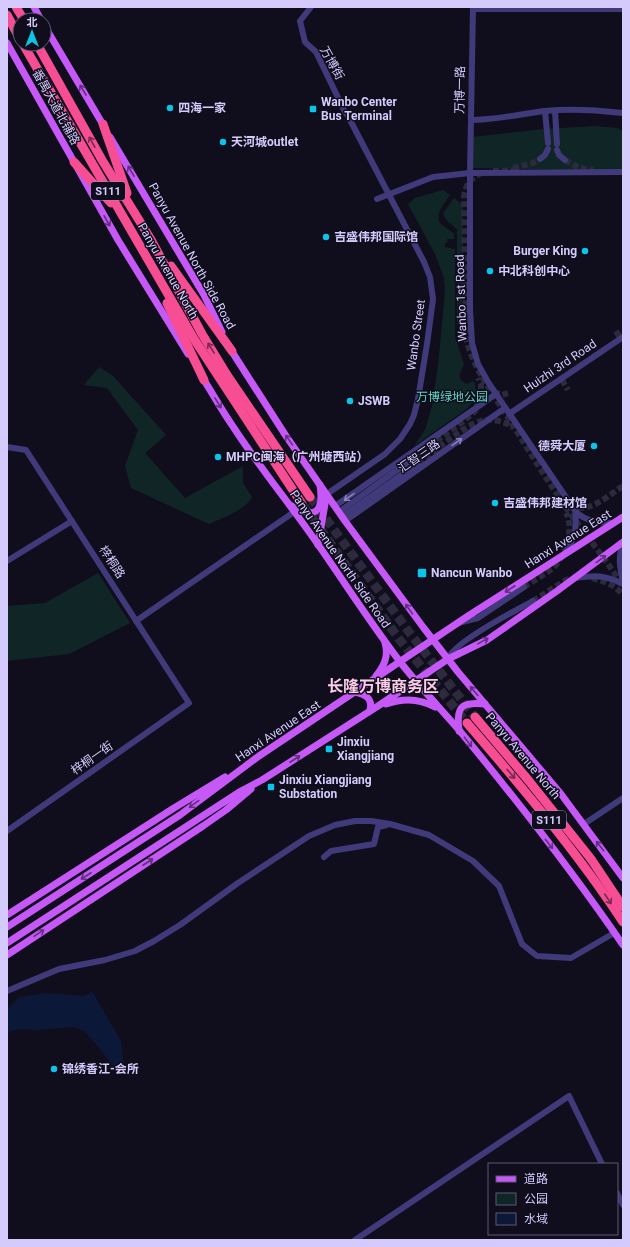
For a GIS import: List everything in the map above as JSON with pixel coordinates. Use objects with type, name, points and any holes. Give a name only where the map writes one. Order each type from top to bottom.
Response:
[{"type":"highway","points":[[7,15],[12,24]]},
{"type":"highway","name":"Panyu Avenue North","points":[[28,52],[194,339],[302,504]]},
{"type":"highway","name":"Panyu Avenue North","points":[[41,52],[102,160],[150,238],[202,334],[310,497]]},
{"type":"highway","points":[[102,124],[134,212]]},
{"type":"highway","points":[[74,162],[124,217]]},
{"type":"highway","points":[[150,238],[232,351]]},
{"type":"highway","points":[[143,251],[152,274],[204,380]]},
{"type":"highway","name":"Panyu Avenue North","points":[[475,717],[529,781],[591,859],[623,907]]},
{"type":"highway","name":"Panyu Avenue North","points":[[468,724],[560,834],[603,892],[623,922]]},
{"type":"main road","points":[[52,39],[102,124]]},
{"type":"main road","name":"番禺大道北铺路","points":[[7,43],[74,162]]},
{"type":"main road","name":"Panyu Avenue North Side Road","points":[[102,124],[204,295],[232,351],[286,436],[340,514],[433,640],[561,794],[623,878]]},
{"type":"main road","name":"Panyu Avenue North Side Road","points":[[74,162],[159,309],[234,428],[318,545],[382,638],[415,681],[459,730],[569,869],[623,945]]},
{"type":"main road","points":[[288,504],[307,513],[317,510],[321,504],[320,484]]},
{"type":"main road","points":[[318,545],[327,494]]},
{"type":"main road","name":"Hanxi Avenue East","points":[[7,927],[180,815],[259,756],[400,661],[566,552],[623,517]]},
{"type":"main road","points":[[7,943],[241,791],[262,780],[378,706],[448,659],[487,640],[623,542]]},
{"type":"main road","points":[[374,679],[386,659],[387,653],[382,638]]},
{"type":"main road","points":[[354,692],[363,694],[370,701],[372,704],[370,710]]},
{"type":"main road","points":[[378,706],[391,702],[415,699],[426,702],[442,712]]},
{"type":"main road","points":[[459,730],[459,711],[464,706],[473,703],[485,704]]},
{"type":"main road","points":[[7,915],[174,808],[259,756]]},
{"type":"main road","points":[[7,955],[203,826],[226,810],[262,780]]},
{"type":"street","name":"Wanbo Street","points":[[311,7],[300,21],[305,42],[316,52],[344,110],[424,262],[430,277],[433,299],[428,344],[416,408],[406,431],[392,447],[366,468],[327,494]]},
{"type":"street","points":[[473,8],[623,9]]},
{"type":"street","name":"万博一路","points":[[470,173],[473,8]]},
{"type":"street","points":[[471,120],[489,120],[546,111],[582,110],[623,113]]},
{"type":"street","points":[[540,159],[545,154],[548,146],[546,111]]},
{"type":"street","points":[[555,111],[557,147],[559,155],[565,160]]},
{"type":"street","points":[[377,199],[433,177],[470,173],[623,172]]},
{"type":"street","name":"Wanbo 1st Road","points":[[470,173],[470,309],[472,343],[478,364],[505,408],[576,512]]},
{"type":"street","name":"Huizhi 3rd Road","points":[[509,414],[623,337]]},
{"type":"street","name":"汇智三路","points":[[340,514],[496,394]]},
{"type":"street","name":"汇智三路","points":[[340,514],[505,408]]},
{"type":"street","name":"梓桐路","points":[[7,447],[26,450],[189,703]]},
{"type":"street","points":[[340,514],[416,460]]},
{"type":"street","points":[[136,621],[294,512]]},
{"type":"street","points":[[576,512],[588,520],[600,523],[614,523]]},
{"type":"street","points":[[566,552],[574,535],[576,512]]},
{"type":"street","points":[[7,562],[72,521]]},
{"type":"street","points":[[623,546],[620,551],[620,564],[623,583]]},
{"type":"street","points":[[573,579],[593,575],[611,578],[623,583]]},
{"type":"street","points":[[457,624],[478,618],[524,587]]},
{"type":"street","points":[[448,659],[456,647],[495,622],[533,601]]},
{"type":"street","name":"梓桐一街","points":[[7,831],[189,703]]},
{"type":"street","points":[[584,824],[623,798]]},
{"type":"street","points":[[7,991],[59,969],[105,960],[135,951],[180,925],[233,886],[309,836],[335,825],[354,821],[371,821],[390,824],[429,834],[473,860],[499,886],[522,944],[538,956],[571,958],[614,933]]},
{"type":"street","points":[[324,857],[332,851],[374,844],[378,827],[390,824]]},
{"type":"street","points":[[355,1240],[569,1096],[602,1163]]},
{"type":"street","points":[[618,1195],[623,1205]]},
{"type":"green space","points":[[595,126],[618,128],[623,131],[623,171],[472,168],[472,137],[543,129]]},
{"type":"green space","name":"万博绿地公园","points":[[443,190],[450,195],[438,217],[441,224],[454,234],[454,239],[447,239],[448,242],[445,243],[445,247],[455,249],[455,337],[464,364],[460,377],[466,384],[474,381],[477,395],[468,408],[414,446],[425,430],[432,406],[438,366],[445,292],[444,278],[435,254],[408,204],[415,198]]},
{"type":"green space","points":[[454,198],[463,205],[462,324],[457,324],[457,229],[450,224],[443,213]]},
{"type":"green space","points":[[99,367],[113,376],[166,435],[145,453],[185,498],[243,466],[243,483],[252,497],[249,502],[239,510],[209,524],[131,488],[125,466],[138,430],[107,388],[84,385]]},
{"type":"green space","points":[[98,573],[130,623],[69,654],[7,661],[7,606],[45,603]]},
{"type":"water","points":[[92,991],[121,1041],[124,1065],[115,1069],[85,1032],[74,1027],[35,1030],[19,1029],[7,1032],[7,1009],[19,997],[45,993],[85,996]]},
{"type":"tunnel","points":[[513,168],[533,163],[540,159]]},
{"type":"tunnel","points":[[565,160],[579,168],[593,170]]},
{"type":"tunnel","points":[[493,171],[517,170]]},
{"type":"tunnel","points":[[482,173],[474,177],[469,182],[464,198],[466,338],[469,349],[483,379],[547,479],[622,585]]},
{"type":"tunnel","points":[[616,331],[622,341]]},
{"type":"tunnel","points":[[415,457],[475,411],[481,396],[481,384],[478,378]]},
{"type":"tunnel","points":[[562,380],[568,390]]},
{"type":"tunnel","points":[[494,392],[502,395],[508,393]]},
{"type":"tunnel","points":[[418,463],[458,433],[475,423],[485,420],[493,420],[502,422],[513,428]]},
{"type":"tunnel","points":[[569,505],[584,508],[591,506],[623,486]]},
{"type":"tunnel","points":[[310,497],[409,632],[475,717]]},
{"type":"tunnel","points":[[304,506],[399,639],[467,723]]},
{"type":"tunnel","points":[[524,587],[552,569],[563,555],[569,533],[566,513]]},
{"type":"tunnel","points":[[592,578],[609,584],[623,595]]},
{"type":"tunnel","points":[[533,601],[566,580],[571,579]]},
{"type":"place","name":"四海一家","points":[[170,108]]},
{"type":"place","name":"Wanbo Center Bus Terminal","points":[[313,109]]},
{"type":"place","name":"天河城outlet","points":[[223,142]]},
{"type":"place","name":"吉盛伟邦国际馆","points":[[326,237]]},
{"type":"place","name":"Burger King","points":[[585,251]]},
{"type":"place","name":"中北科创中心","points":[[490,271]]},
{"type":"place","name":"JSWB","points":[[350,401]]},
{"type":"place","name":"德舜大厦","points":[[594,446]]},
{"type":"place","name":"MHPC闽海（广州塘西站）","points":[[218,457]]},
{"type":"place","name":"吉盛伟邦建材馆","points":[[495,503]]},
{"type":"place","name":"Nancun Wanbo","points":[[422,573]]},
{"type":"place","name":"Jinxiu Xiangjiang","points":[[329,749]]},
{"type":"place","name":"Jinxiu Xiangjiang Substation","points":[[271,787]]},
{"type":"place","name":"锦绣香江-会所","points":[[54,1069]]},
{"type":"district","name":"长隆万博商务区","points":[[383,686]]}]
